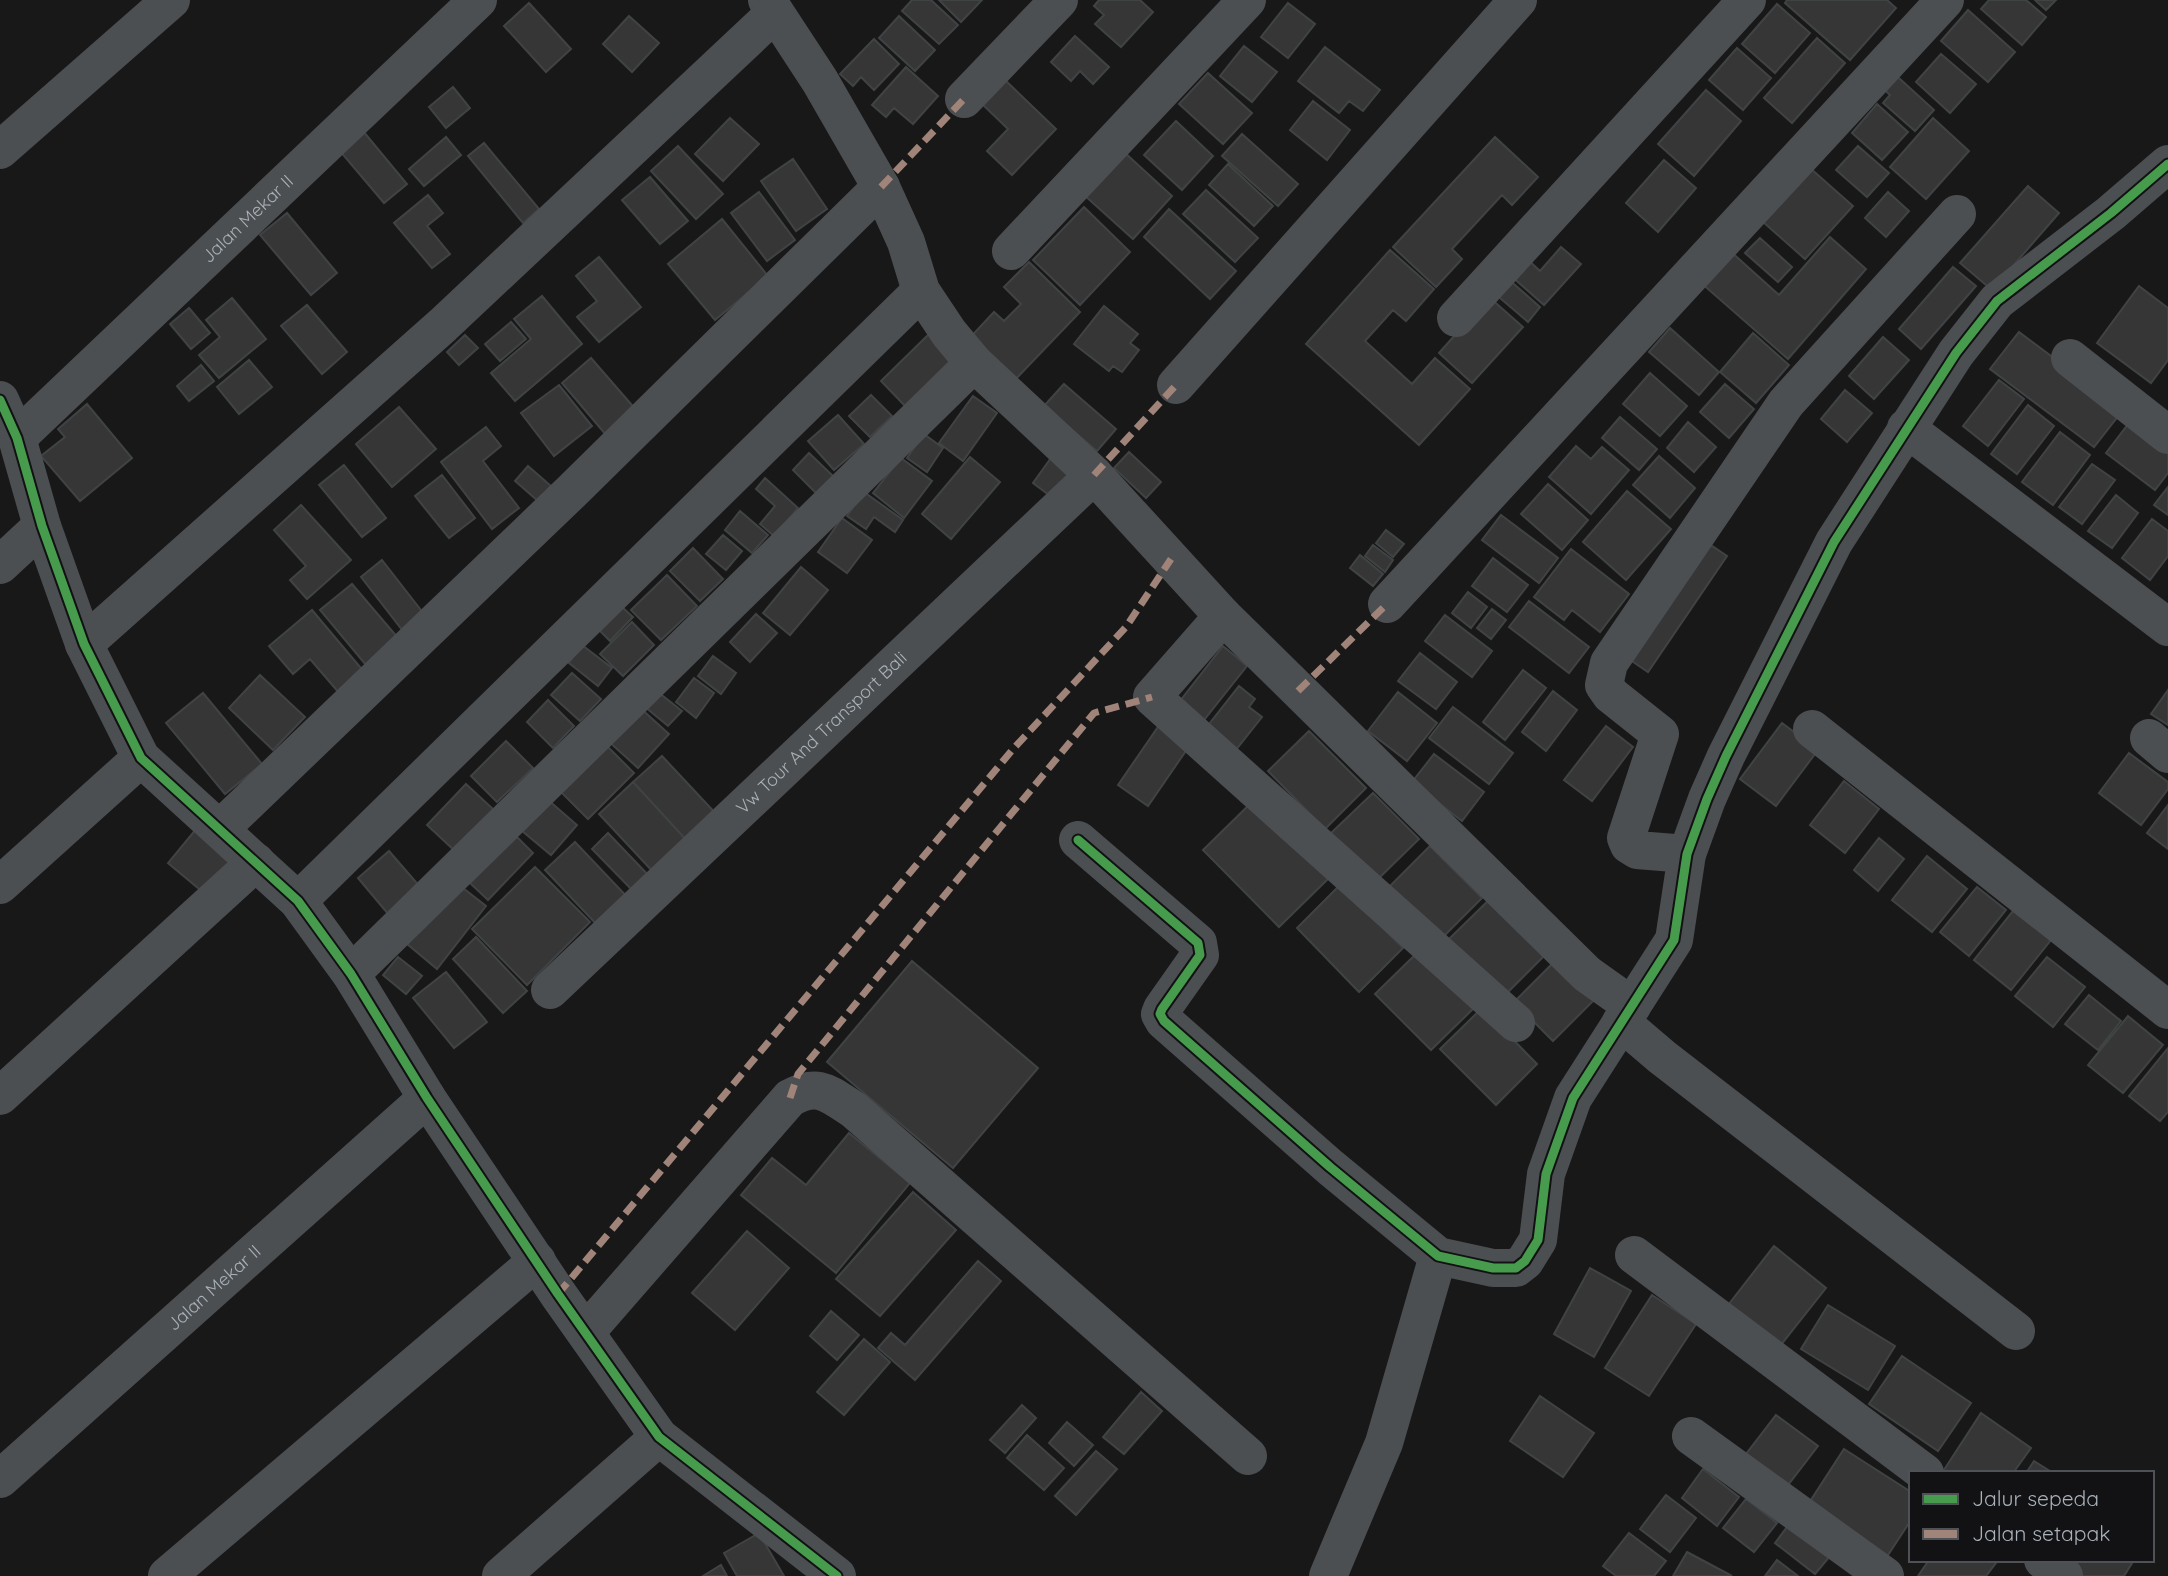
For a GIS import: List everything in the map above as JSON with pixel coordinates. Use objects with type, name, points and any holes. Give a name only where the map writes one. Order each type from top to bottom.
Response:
[{"type":"street","points":[[0,150],[171,0]]},
{"type":"street","name":"Jalan Mekar II","points":[[17,438],[478,0]]},
{"type":"street","points":[[964,99],[1059,0]]},
{"type":"street","points":[[1012,251],[1247,0]]},
{"type":"street","points":[[1176,385],[1518,0]]},
{"type":"street","points":[[1456,318],[1747,0]]},
{"type":"street","points":[[1387,604],[1945,0]]},
{"type":"street","points":[[84,644],[443,325],[771,6],[820,82],[881,187],[906,242],[921,291],[948,333],[974,363],[1094,475],[1223,616],[1627,1014],[1662,1057],[2016,1331]]},
{"type":"street","points":[[1078,840],[1198,943],[1200,955],[1162,1009],[1160,1017],[1330,1167],[1438,1256],[1493,1268],[1516,1268],[1525,1261],[1538,1240],[1546,1174],[1573,1098],[1674,940],[1687,854],[1726,756],[1834,542],[1956,353],[1997,301],[2111,213],[2168,164]]},
{"type":"street","points":[[221,828],[571,492],[881,187]]},
{"type":"street","points":[[1687,854],[1637,850],[1629,845],[1626,838],[1660,734],[1611,695],[1604,685],[1609,663],[1786,403],[1957,214]]},
{"type":"street","points":[[298,901],[921,291]]},
{"type":"street","points":[[2070,358],[2168,435]]},
{"type":"street","points":[[351,974],[974,363]]},
{"type":"street","points":[[0,400],[17,438],[42,526],[84,644],[141,758],[221,828],[298,901],[351,974],[427,1098],[659,1437],[837,1576]]},
{"type":"street","points":[[1906,428],[2168,627]]},
{"type":"street","name":"Vw Tour And Transport Bali","points":[[550,990],[1094,475]]},
{"type":"street","points":[[0,565],[42,526]]},
{"type":"street","points":[[1223,616],[1152,697],[1516,1023]]},
{"type":"street","points":[[1812,729],[2168,1010]]},
{"type":"street","points":[[0,885],[141,758]]},
{"type":"street","points":[[0,1096],[256,862]]},
{"type":"street","points":[[586,1332],[790,1098],[804,1090],[817,1089],[854,1110],[1248,1456]]},
{"type":"street","name":"Jalan Mekar II","points":[[0,1479],[427,1098]]},
{"type":"street","points":[[1634,1255],[1922,1471]]},
{"type":"street","points":[[1328,1576],[1384,1443],[1438,1256]]},
{"type":"street","points":[[167,1576],[537,1261]]},
{"type":"street","points":[[1690,1436],[1885,1576]]},
{"type":"street","points":[[501,1576],[659,1437]]},
{"type":"street","points":[[2046,1562],[2064,1576]]},
{"type":"building","points":[[912,0],[931,0],[958,25],[939,44],[902,11]]},
{"type":"building","points":[[939,0],[982,0],[961,22]]},
{"type":"building","points":[[1099,0],[1140,0],[1153,12],[1121,47],[1095,24],[1104,15],[1094,6]]},
{"type":"building","points":[[1787,0],[1887,0],[1896,8],[1850,60],[1785,3]]},
{"type":"building","points":[[1989,0],[2026,0],[2046,17],[2022,45],[1981,9]]},
{"type":"building","points":[[2035,0],[2056,0],[2046,10]]},
{"type":"building","points":[[529,3],[571,49],[546,72],[504,26]]},
{"type":"building","points":[[1288,3],[1315,24],[1288,58],[1261,37]]},
{"type":"building","points":[[1777,4],[1810,33],[1775,73],[1742,44]]},
{"type":"building","points":[[1968,10],[2015,52],[1988,82],[1941,41]]},
{"type":"building","points":[[629,16],[659,43],[632,72],[603,44]]},
{"type":"building","points":[[899,16],[935,50],[915,71],[879,38]]},
{"type":"building","points":[[1075,36],[1109,67],[1093,84],[1080,71],[1071,81],[1051,62]]},
{"type":"building","points":[[1817,38],[1845,63],[1792,123],[1764,98]]},
{"type":"building","points":[[874,39],[899,64],[874,90],[861,77],[853,86],[840,74]]},
{"type":"building","points":[[1244,46],[1277,72],[1252,102],[1220,76]]},
{"type":"building","points":[[1325,47],[1380,90],[1363,111],[1349,101],[1339,113],[1298,81]]},
{"type":"building","points":[[1737,48],[1771,78],[1743,110],[1709,80]]},
{"type":"building","points":[[1941,54],[1976,84],[1950,113],[1916,82]]},
{"type":"building","points":[[906,67],[938,96],[913,124],[894,108],[886,117],[872,105]]},
{"type":"building","points":[[1888,68],[1934,110],[1915,131],[1883,103],[1890,95],[1876,82]]},
{"type":"building","points":[[1208,73],[1252,113],[1223,144],[1179,104]]},
{"type":"building","points":[[1004,79],[1056,129],[1012,175],[987,151],[1008,129],[981,103]]},
{"type":"building","points":[[453,87],[470,108],[446,128],[429,107]]},
{"type":"building","points":[[1706,90],[1741,121],[1694,176],[1658,144]]},
{"type":"building","points":[[1313,101],[1350,130],[1327,160],[1290,130]]},
{"type":"building","points":[[1877,104],[1908,132],[1882,160],[1852,133]]},
{"type":"building","points":[[730,118],[759,144],[723,181],[695,154]]},
{"type":"building","points":[[1933,118],[1969,151],[1926,199],[1890,167]]},
{"type":"building","points":[[1176,121],[1213,156],[1182,190],[1144,155]]},
{"type":"building","points":[[363,131],[407,184],[384,203],[339,150]]},
{"type":"building","points":[[1242,134],[1298,184],[1278,206],[1222,156]]},
{"type":"building","points":[[446,137],[461,155],[424,186],[409,169]]},
{"type":"building","points":[[1495,137],[1538,177],[1512,205],[1502,195],[1452,249],[1462,259],[1436,287],[1393,247]]},
{"type":"building","points":[[484,143],[539,209],[523,223],[468,156]]},
{"type":"building","points":[[678,146],[723,194],[696,219],[651,171]]},
{"type":"building","points":[[1858,146],[1889,173],[1867,197],[1836,170]]},
{"type":"building","points":[[1124,152],[1172,196],[1133,239],[1084,195]]},
{"type":"building","points":[[793,159],[827,209],[796,231],[761,181]]},
{"type":"building","points":[[1664,160],[1696,188],[1658,232],[1626,203]]},
{"type":"building","points":[[1228,164],[1273,206],[1254,226],[1209,185]]},
{"type":"building","points":[[1810,168],[1853,206],[1805,259],[1763,222]]},
{"type":"building","points":[[650,177],[688,221],[660,244],[622,200]]},
{"type":"building","points":[[2028,186],[2059,213],[1992,290],[1960,263]]},
{"type":"building","points":[[1206,190],[1258,238],[1235,262],[1183,214]]},
{"type":"building","points":[[759,192],[795,240],[767,261],[731,213]]},
{"type":"building","points":[[1888,192],[1909,211],[1886,237],[1865,218]]},
{"type":"building","points":[[428,195],[443,213],[427,226],[450,254],[432,268],[394,223]]},
{"type":"building","points":[[1084,207],[1130,252],[1080,305],[1033,260]]},
{"type":"building","points":[[1169,209],[1236,271],[1210,299],[1144,237]]},
{"type":"building","points":[[287,213],[337,273],[311,295],[260,235]]},
{"type":"building","points":[[722,219],[768,276],[715,320],[668,264]]},
{"type":"building","points":[[1830,237],[1866,269],[1788,359],[1700,282],[1729,250],[1779,295]]},
{"type":"building","points":[[1760,238],[1792,267],[1778,282],[1745,253]]},
{"type":"building","points":[[1561,247],[1581,264],[1544,305],[1511,276],[1526,258],[1540,271]]},
{"type":"building","points":[[1390,250],[1434,289],[1406,321],[1393,310],[1365,341],[1412,384],[1435,358],[1470,389],[1419,445],[1306,344]]},
{"type":"building","points":[[599,257],[641,307],[599,342],[577,317],[597,301],[576,276]]},
{"type":"building","points":[[1029,262],[1080,312],[1009,386],[965,343],[994,312],[1004,321],[1021,304],[1004,287]]},
{"type":"building","points":[[1953,267],[1976,286],[1921,349],[1899,329]]},
{"type":"building","points":[[1507,278],[1540,307],[1528,322],[1494,293]]},
{"type":"building","points":[[2139,286],[2168,308],[2168,360],[2151,383],[2097,343]]},
{"type":"building","points":[[542,296],[582,344],[515,401],[491,373],[531,339],[514,319]]},
{"type":"building","points":[[1489,297],[1523,327],[1472,383],[1439,353]]},
{"type":"building","points":[[232,298],[266,339],[219,378],[199,355],[220,337],[206,320]]},
{"type":"building","points":[[307,305],[347,352],[322,374],[281,326]]},
{"type":"building","points":[[1104,306],[1138,334],[1130,343],[1139,350],[1122,372],[1113,366],[1109,371],[1074,344]]},
{"type":"building","points":[[189,308],[210,333],[191,349],[170,324]]},
{"type":"building","points":[[511,322],[526,339],[500,361],[485,344]]},
{"type":"building","points":[[1670,328],[1719,372],[1699,395],[1649,352]]},
{"type":"building","points":[[2019,332],[2123,410],[2094,447],[1990,369]]},
{"type":"building","points":[[1753,333],[1789,365],[1756,403],[1720,372]]},
{"type":"building","points":[[929,334],[955,362],[907,408],[881,381]]},
{"type":"building","points":[[465,335],[478,348],[459,365],[447,352]]},
{"type":"building","points":[[1883,337],[1909,360],[1874,399],[1849,376]]},
{"type":"building","points":[[591,358],[637,411],[607,436],[562,383]]},
{"type":"building","points":[[249,360],[272,387],[239,414],[217,387]]},
{"type":"building","points":[[201,365],[214,381],[189,401],[177,386]]},
{"type":"building","points":[[1650,373],[1687,406],[1660,436],[1623,404]]},
{"type":"building","points":[[1999,380],[2024,399],[1988,446],[1963,426]]},
{"type":"building","points":[[1064,384],[1116,429],[1097,451],[1044,406]]},
{"type":"building","points":[[1725,384],[1754,409],[1729,438],[1700,412]]},
{"type":"building","points":[[559,385],[592,426],[554,456],[521,413]]},
{"type":"building","points":[[1845,390],[1872,413],[1847,442],[1821,419]]},
{"type":"building","points":[[871,395],[892,416],[870,437],[849,416]]},
{"type":"building","points":[[973,396],[997,413],[963,461],[939,443]]},
{"type":"building","points":[[87,404],[132,458],[80,501],[41,456],[65,437],[58,429]]},
{"type":"building","points":[[2028,405],[2054,426],[2017,474],[1991,454]]},
{"type":"building","points":[[399,407],[436,449],[392,487],[356,444]]},
{"type":"building","points":[[838,415],[864,444],[834,470],[808,441]]},
{"type":"building","points":[[1620,417],[1657,449],[1639,470],[1602,438]]},
{"type":"building","points":[[1688,422],[1716,447],[1694,472],[1667,448]]},
{"type":"building","points":[[2129,423],[2168,453],[2168,473],[2155,490],[2106,453]]},
{"type":"building","points":[[486,427],[501,446],[483,461],[519,508],[492,529],[441,462]]},
{"type":"building","points":[[2060,432],[2090,455],[2053,505],[2022,482]]},
{"type":"building","points":[[924,434],[943,448],[927,472],[907,458]]},
{"type":"building","points":[[1576,446],[1591,459],[1602,447],[1629,470],[1591,514],[1549,477]]},
{"type":"building","points":[[1056,451],[1077,466],[1053,498],[1033,483]]},
{"type":"building","points":[[1129,452],[1161,482],[1146,498],[1114,468]]},
{"type":"building","points":[[809,453],[833,476],[816,493],[793,470]]},
{"type":"building","points":[[1659,456],[1695,488],[1670,518],[1633,485]]},
{"type":"building","points":[[970,457],[1000,482],[951,539],[922,514]]},
{"type":"building","points":[[901,458],[932,481],[904,518],[873,493]]},
{"type":"building","points":[[2092,464],[2115,480],[2082,524],[2059,507]]},
{"type":"building","points":[[344,465],[386,518],[362,537],[319,485]]},
{"type":"building","points":[[528,466],[551,486],[538,501],[515,481]]},
{"type":"building","points":[[442,475],[475,518],[449,538],[415,496]]},
{"type":"building","points":[[765,478],[798,508],[774,536],[760,524],[775,506],[756,489]]},
{"type":"building","points":[[1548,484],[1588,520],[1562,550],[1521,514]]},
{"type":"building","points":[[2168,487],[2168,515],[2154,505]]},
{"type":"building","points":[[1627,491],[1671,529],[1626,580],[1583,542]]},
{"type":"building","points":[[864,492],[903,520],[895,532],[874,517],[866,529],[847,516]]},
{"type":"building","points":[[2116,495],[2138,513],[2112,548],[2088,531]]},
{"type":"building","points":[[301,505],[351,560],[307,599],[290,580],[306,566],[274,530]]},
{"type":"building","points":[[740,511],[768,535],[752,553],[725,530]]},
{"type":"building","points":[[1501,515],[1558,558],[1539,583],[1482,540]]},
{"type":"building","points":[[842,518],[872,540],[847,573],[818,552]]},
{"type":"building","points":[[2152,519],[2168,531],[2168,556],[2150,580],[2122,558]]},
{"type":"building","points":[[1386,530],[1404,544],[1393,557],[1376,543]]},
{"type":"building","points":[[723,535],[742,551],[726,570],[706,554]]},
{"type":"building","points":[[1705,541],[1727,556],[1648,672],[1626,657]]},
{"type":"building","points":[[1373,545],[1393,560],[1385,572],[1365,556]]},
{"type":"building","points":[[693,548],[723,579],[700,601],[670,571]]},
{"type":"building","points":[[1571,549],[1629,594],[1600,632],[1572,610],[1564,620],[1534,597]]},
{"type":"building","points":[[1360,555],[1383,574],[1373,586],[1350,568]]},
{"type":"building","points":[[1493,558],[1528,585],[1507,612],[1472,586]]},
{"type":"building","points":[[382,560],[424,614],[403,631],[361,577]]},
{"type":"building","points":[[801,567],[828,590],[790,635],[763,613]]},
{"type":"building","points":[[667,575],[697,606],[661,640],[631,610]]},
{"type":"building","points":[[352,584],[398,638],[366,665],[320,610]]},
{"type":"building","points":[[1468,592],[1487,607],[1471,628],[1452,613]]},
{"type":"building","points":[[1529,601],[1589,647],[1569,673],[1509,627]]},
{"type":"building","points":[[622,607],[633,617],[610,641],[600,631]]},
{"type":"building","points":[[1492,609],[1506,620],[1491,639],[1477,628]]},
{"type":"building","points":[[312,610],[365,673],[340,694],[310,659],[293,674],[269,646]]},
{"type":"building","points":[[756,614],[777,633],[750,662],[730,642]]},
{"type":"building","points":[[1445,615],[1492,651],[1472,677],[1425,641]]},
{"type":"building","points":[[632,622],[654,645],[623,676],[600,654]]},
{"type":"building","points":[[582,645],[612,668],[598,686],[569,663]]},
{"type":"building","points":[[1223,646],[1247,666],[1200,725],[1176,706]]},
{"type":"building","points":[[1420,653],[1457,682],[1436,709],[1398,681]]},
{"type":"building","points":[[713,656],[736,673],[721,694],[698,676]]},
{"type":"building","points":[[1523,670],[1546,688],[1505,740],[1483,722]]},
{"type":"building","points":[[572,673],[601,699],[580,721],[551,695]]},
{"type":"building","points":[[260,675],[305,717],[273,750],[229,708]]},
{"type":"building","points":[[694,678],[714,693],[696,718],[676,702]]},
{"type":"building","points":[[1239,686],[1255,699],[1249,707],[1262,717],[1231,756],[1202,733]]},
{"type":"building","points":[[2168,690],[2168,725],[2151,714]]},
{"type":"building","points":[[1553,691],[1577,710],[1546,751],[1522,732]]},
{"type":"building","points":[[658,692],[682,711],[668,726],[645,707]]},
{"type":"building","points":[[1398,692],[1437,723],[1407,761],[1368,731]]},
{"type":"building","points":[[203,693],[262,764],[225,794],[166,723]]},
{"type":"building","points":[[548,700],[574,726],[553,748],[527,722]]},
{"type":"building","points":[[638,706],[669,734],[638,768],[607,740]]},
{"type":"building","points":[[1453,707],[1513,753],[1489,784],[1429,738]]},
{"type":"building","points":[[1782,723],[1818,750],[1776,806],[1740,779]]},
{"type":"building","points":[[1160,724],[1190,745],[1148,806],[1118,785]]},
{"type":"building","points":[[1606,726],[1633,747],[1592,801],[1564,780]]},
{"type":"building","points":[[1309,731],[1366,788],[1325,829],[1268,771]]},
{"type":"building","points":[[506,741],[533,768],[497,802],[471,776]]},
{"type":"building","points":[[607,746],[634,773],[588,819],[561,792]]},
{"type":"building","points":[[2129,753],[2168,782],[2168,789],[2141,825],[2099,793]]},
{"type":"building","points":[[1434,754],[1484,792],[1462,821],[1412,782]]},
{"type":"building","points":[[662,756],[719,817],[690,844],[633,782]]},
{"type":"building","points":[[1844,781],[1879,809],[1845,853],[1810,825]]},
{"type":"building","points":[[633,782],[690,844],[656,875],[599,814]]},
{"type":"building","points":[[466,784],[494,810],[456,852],[427,825]]},
{"type":"building","points":[[1373,793],[1419,839],[1376,881],[1330,834]]},
{"type":"building","points":[[547,799],[577,825],[551,855],[521,830]]},
{"type":"building","points":[[1252,802],[1328,879],[1279,927],[1203,850]]},
{"type":"building","points":[[2168,805],[2168,849],[2147,833]]},
{"type":"building","points":[[197,828],[234,858],[204,893],[168,863]]},
{"type":"building","points":[[608,833],[652,879],[636,894],[592,849]]},
{"type":"building","points":[[517,837],[533,853],[488,900],[470,883]]},
{"type":"building","points":[[1879,838],[1904,859],[1878,891],[1854,870]]},
{"type":"building","points":[[575,842],[631,901],[601,929],[545,870]]},
{"type":"building","points":[[1430,846],[1482,898],[1441,939],[1389,887]]},
{"type":"building","points":[[389,851],[421,888],[389,915],[358,878]]},
{"type":"building","points":[[1927,856],[1967,889],[1932,932],[1892,900]]},
{"type":"building","points":[[535,867],[590,922],[527,985],[472,929]]},
{"type":"building","points":[[454,881],[486,906],[437,969],[406,943]]},
{"type":"building","points":[[1340,885],[1403,948],[1359,992],[1297,928]]},
{"type":"building","points":[[1977,887],[2006,910],[1969,956],[1940,932]]},
{"type":"building","points":[[1494,895],[1549,951],[1505,995],[1449,939]]},
{"type":"building","points":[[2013,911],[2051,940],[2011,990],[1974,960]]},
{"type":"building","points":[[476,937],[527,991],[503,1013],[453,959]]},
{"type":"building","points":[[1419,951],[1475,1007],[1431,1050],[1375,994]]},
{"type":"building","points":[[398,957],[422,976],[406,994],[383,975]]},
{"type":"building","points":[[2047,957],[2085,987],[2053,1027],[2015,996]]},
{"type":"building","points":[[1558,958],[1597,997],[1553,1041],[1514,1002]]},
{"type":"building","points":[[912,961],[1038,1068],[953,1168],[827,1062]]},
{"type":"building","points":[[446,972],[487,1022],[454,1048],[413,998]]},
{"type":"building","points":[[2089,995],[2121,1021],[2098,1050],[2065,1024]]},
{"type":"building","points":[[1482,1008],[1537,1064],[1496,1105],[1440,1049]]},
{"type":"building","points":[[2128,1016],[2163,1045],[2123,1093],[2088,1065]]},
{"type":"building","points":[[2168,1048],[2168,1112],[2160,1121],[2129,1096]]},
{"type":"building","points":[[849,1133],[910,1183],[836,1273],[741,1195],[772,1158],[806,1185]]},
{"type":"building","points":[[913,1192],[956,1230],[880,1316],[836,1279]]},
{"type":"building","points":[[747,1231],[789,1268],[735,1330],[692,1293]]},
{"type":"building","points":[[1774,1246],[1826,1288],[1777,1350],[1725,1309]]},
{"type":"building","points":[[978,1261],[1001,1281],[915,1380],[878,1348],[891,1333],[905,1345]]},
{"type":"building","points":[[1590,1268],[1631,1291],[1594,1357],[1554,1334]]},
{"type":"building","points":[[1652,1295],[1696,1324],[1649,1396],[1605,1368]]},
{"type":"building","points":[[1828,1305],[1895,1346],[1868,1390],[1801,1349]]},
{"type":"building","points":[[831,1311],[859,1335],[837,1360],[810,1336]]},
{"type":"building","points":[[864,1339],[890,1362],[844,1415],[817,1392]]},
{"type":"building","points":[[1902,1356],[1971,1403],[1938,1451],[1869,1404]]},
{"type":"building","points":[[1141,1392],[1162,1411],[1124,1454],[1103,1437]]},
{"type":"building","points":[[1540,1396],[1594,1433],[1563,1477],[1510,1441]]},
{"type":"building","points":[[1022,1405],[1036,1418],[1005,1453],[990,1440]]},
{"type":"building","points":[[1981,1413],[2031,1448],[2014,1471],[1943,1471]]},
{"type":"building","points":[[1776,1415],[1818,1446],[1788,1485],[1746,1454]]},
{"type":"building","points":[[1067,1422],[1093,1445],[1074,1466],[1049,1443]]},
{"type":"building","points":[[1027,1435],[1064,1468],[1044,1490],[1007,1458]]},
{"type":"building","points":[[1844,1449],[1909,1491],[1909,1523],[1886,1558],[1807,1506]]},
{"type":"building","points":[[1096,1451],[1117,1469],[1076,1515],[1055,1496]]},
{"type":"building","points":[[2034,1461],[2050,1471],[2027,1471]]},
{"type":"building","points":[[1703,1469],[1739,1497],[1717,1526],[1682,1498]]},
{"type":"building","points":[[1666,1495],[1696,1518],[1670,1552],[1640,1529]]},
{"type":"building","points":[[1746,1499],[1777,1523],[1754,1552],[1723,1528]]},
{"type":"building","points":[[1790,1523],[1831,1555],[1815,1574],[1775,1543]]},
{"type":"building","points":[[759,1533],[784,1576],[737,1576],[724,1553]]},
{"type":"building","points":[[1629,1533],[1666,1561],[1654,1576],[1616,1576],[1603,1566]]},
{"type":"building","points":[[1687,1552],[1732,1576],[1673,1576]]},
{"type":"building","points":[[1777,1560],[1798,1576],[1765,1576]]},
{"type":"building","points":[[1928,1562],[1996,1563],[1986,1576],[1918,1576]]},
{"type":"building","points":[[2075,1562],[2133,1562],[2124,1576],[2081,1576],[2070,1570]]},
{"type":"building","points":[[721,1565],[727,1576],[703,1576]]},
{"type":"marked path","points":[[881,187],[964,99]]},
{"type":"marked path","points":[[1094,475],[1176,385]]},
{"type":"marked path","points":[[558,1294],[1014,748],[1126,627],[1171,559]]},
{"type":"marked path","points":[[1298,691],[1387,604]]},
{"type":"marked path","points":[[790,1098],[798,1074],[1094,713],[1152,697]]},
{"type":"cycle path","points":[[1078,840],[1198,943],[1200,955],[1162,1009],[1160,1014],[1164,1021],[1330,1167],[1438,1256],[1493,1268],[1516,1268],[1525,1261],[1538,1240],[1546,1174],[1573,1098],[1674,940],[1687,854],[1707,799],[1834,542],[1956,353],[1997,301],[2111,213],[2168,164]]},
{"type":"cycle path","points":[[0,400],[17,438],[42,526],[84,644],[141,758],[298,901],[351,974],[427,1098],[558,1294],[659,1437],[837,1576]]}]
